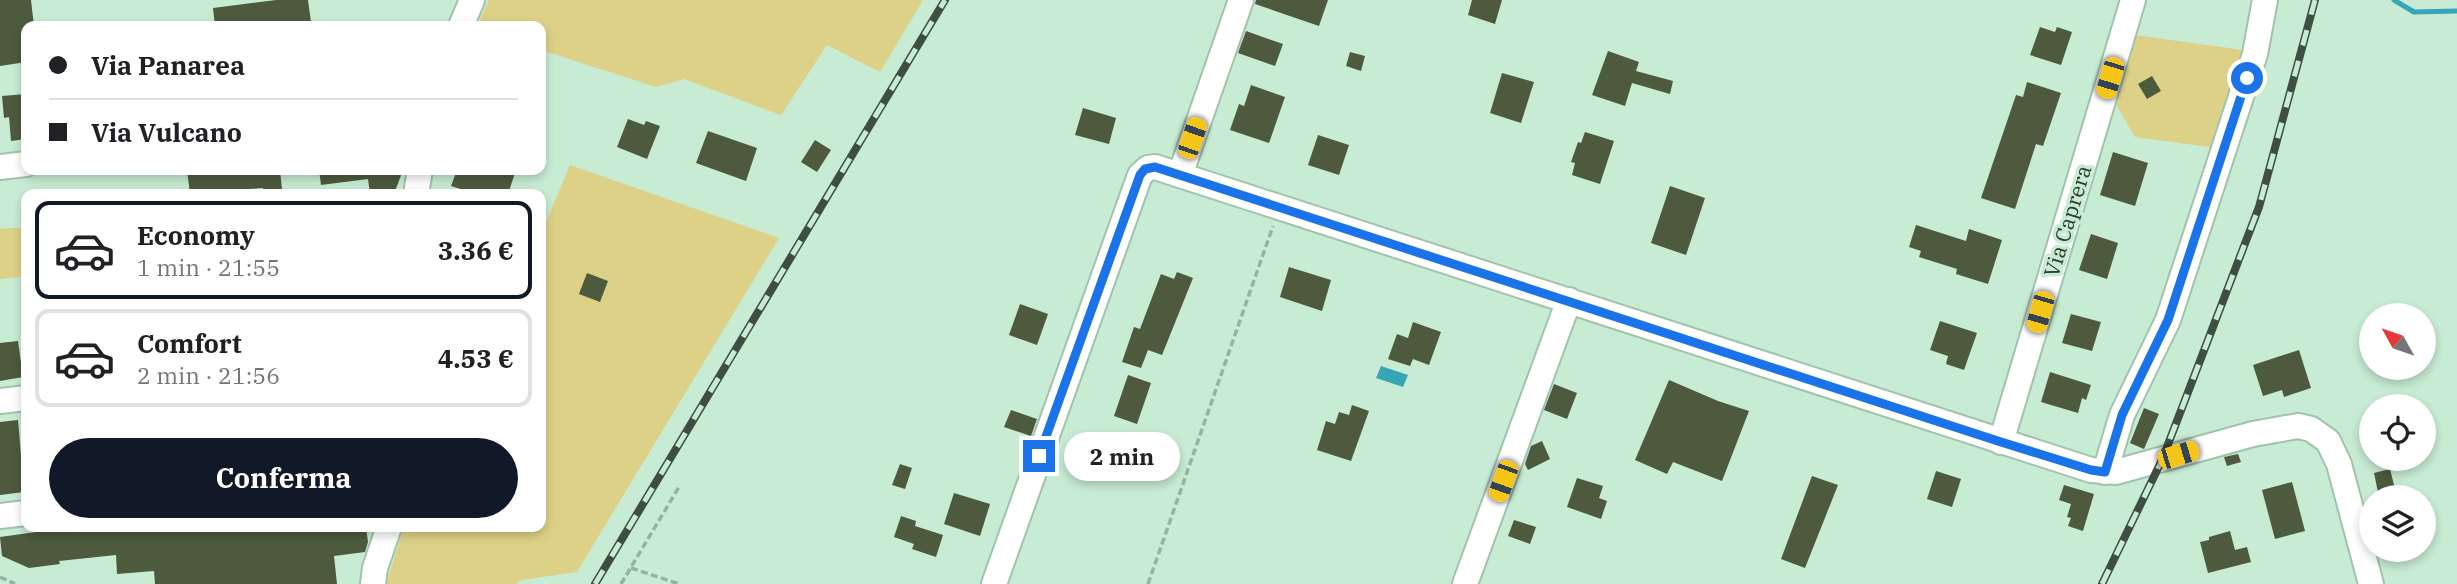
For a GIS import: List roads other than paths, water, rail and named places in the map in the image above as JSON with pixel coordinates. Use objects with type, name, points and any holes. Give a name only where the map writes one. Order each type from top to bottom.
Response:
[{"type":"street","points":[[463,21],[472,0]]},
{"type":"street","points":[[1180,175],[1241,0]]},
{"type":"street","name":"Via Caprera","points":[[2001,442],[2133,0]]},
{"type":"street","points":[[2105,472],[2122,415],[2168,320],[2255,54],[2265,0]]},
{"type":"street","points":[[0,167],[21,165]]},
{"type":"street","points":[[993,584],[1140,175],[1145,169],[1155,167],[2091,470],[2105,472],[2149,464],[2253,434],[2298,426],[2311,429],[2328,441],[2339,464],[2371,584]]},
{"type":"street","points":[[1465,584],[1569,300]]},
{"type":"street","points":[[0,401],[21,399]]},
{"type":"street","points":[[0,516],[21,514]]},
{"type":"street","points":[[373,584],[375,568],[387,532]]},
{"type":"water","points":[[1381,366],[1408,375],[1403,387],[1376,378]]},
{"type":"waterway","points":[[2394,0],[2414,12],[2457,11]]},
{"type":"railway","points":[[595,584],[945,0]]},
{"type":"railway","points":[[2102,584],[2162,460],[2259,207],[2315,0]]}]
